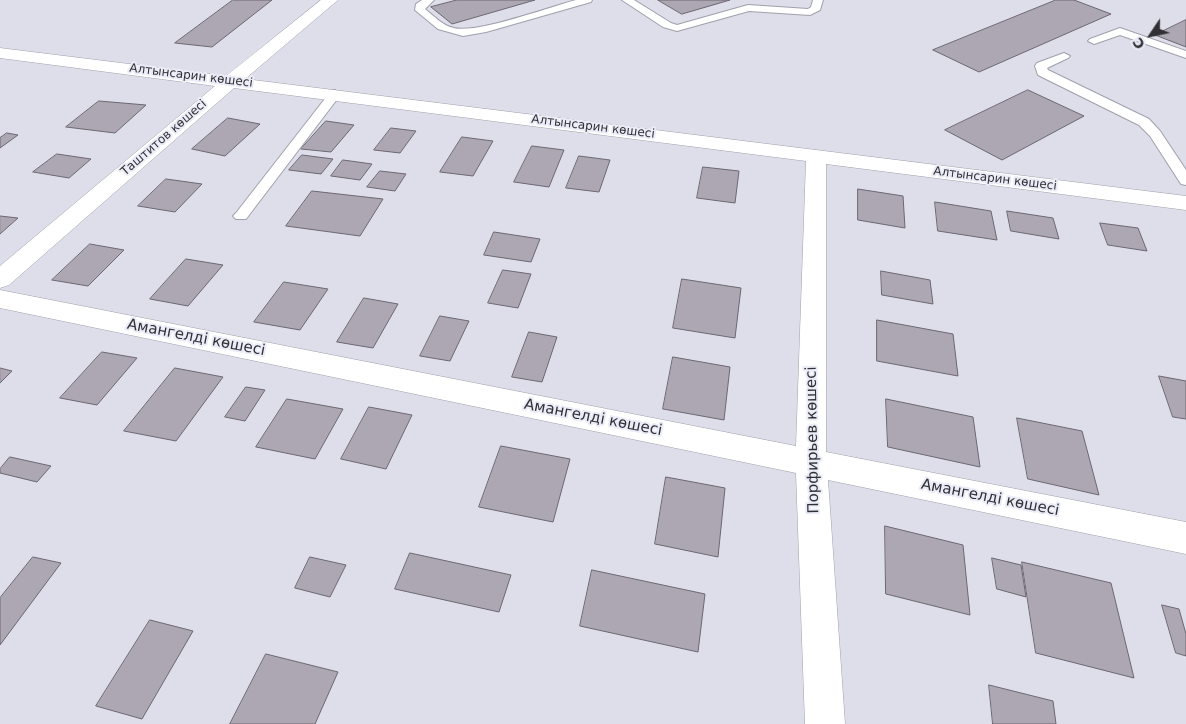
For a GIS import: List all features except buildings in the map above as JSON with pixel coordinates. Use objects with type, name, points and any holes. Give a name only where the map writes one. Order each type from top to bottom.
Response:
[{"type":"street","name":"Таштитов көшесі","points":[[0,279],[231,81],[330,0]]},
{"type":"street","name":"Алтынсарин көшесі","points":[[0,53],[1186,203]]},
{"type":"street","name":"Порфирьев көшесі","points":[[816,156],[811,462],[825,724]]},
{"type":"street","name":"Амангелді көшесі","points":[[0,298],[1186,538]]},
{"type":"lane","points":[[429,0],[420,6],[420,10],[440,28],[452,32],[465,33],[482,30],[587,0]]},
{"type":"lane","points":[[627,0],[667,25],[677,28],[748,8],[805,12],[816,5]]},
{"type":"lane","points":[[1094,41],[1120,32],[1186,55]]},
{"type":"lane","points":[[1064,56],[1041,66],[1042,72],[1144,122],[1155,134],[1186,181]]},
{"type":"lane","points":[[241,216],[334,94]]}]
